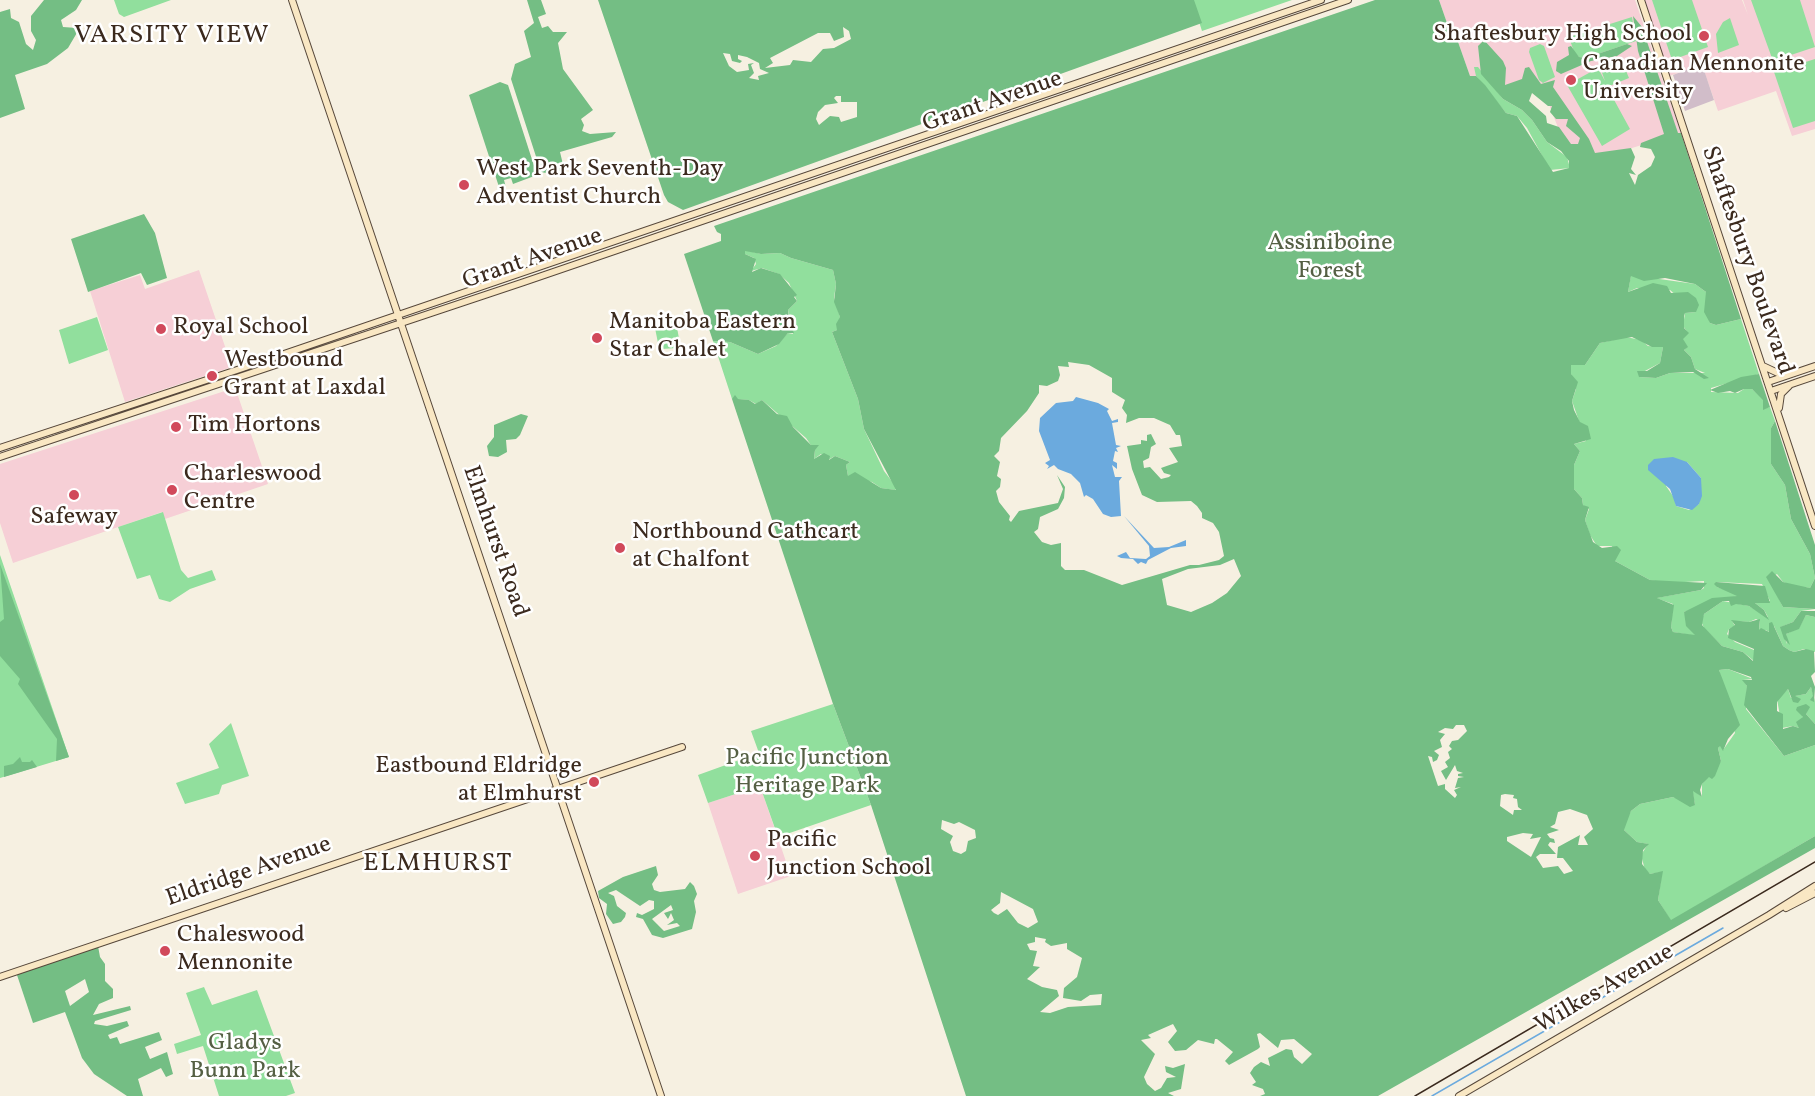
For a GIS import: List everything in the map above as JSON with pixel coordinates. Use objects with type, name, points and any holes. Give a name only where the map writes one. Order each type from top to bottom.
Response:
[{"type":"main road","name":"Elmhurst Road","points":[[292,0],[661,1096]]},
{"type":"main road","name":"Grant Avenue","points":[[0,448],[311,345],[1321,0]]},
{"type":"main road","name":"Grant Avenue","points":[[0,457],[402,323],[1348,0]]},
{"type":"main road","name":"Shaftesbury Boulevard","points":[[1639,0],[1815,526]]},
{"type":"main road","points":[[311,345],[313,353]]},
{"type":"main road","points":[[1763,366],[1780,374],[1789,375]]},
{"type":"main road","points":[[1768,382],[1815,366]]},
{"type":"main road","points":[[1771,391],[1815,376]]},
{"type":"main road","points":[[1779,416],[1781,394],[1792,384]]},
{"type":"main road","name":"Eldridge Avenue","points":[[0,977],[682,747]]},
{"type":"main road","name":"Wilkes Avenue","points":[[1459,1096],[1815,886]]},
{"type":"main road","name":"Wilkes Avenue","points":[[1769,915],[1815,893]]},
{"type":"shaded area","name":"Canadian Mennonite University","points":[[1439,0],[1635,0],[1681,133],[1573,166],[1541,84],[1505,85],[1470,76],[1451,22],[1447,23]]},
{"type":"shaded area","points":[[1641,0],[1742,0],[1748,15],[1743,0],[1815,0],[1815,129],[1792,136],[1776,91],[1718,111],[1702,65],[1666,77]]},
{"type":"shaded area","points":[[1702,64],[1714,100],[1685,111],[1673,75]]},
{"type":"shaded area","name":"Royal School","points":[[199,270],[232,367],[125,402],[90,291],[140,275],[145,289]]},
{"type":"shaded area","points":[[231,389],[236,390],[268,484],[165,519],[162,512],[13,563],[0,523],[0,464]]},
{"type":"shaded area","name":"Pacific Junction School","points":[[760,786],[791,876],[738,894],[708,803]]},
{"type":"green space","points":[[44,0],[82,0],[76,10],[61,20],[63,27],[77,28],[78,31],[68,48],[47,64],[15,75],[25,109],[0,118],[0,12],[10,9],[11,18],[19,22],[26,44],[33,50],[36,40],[31,31],[31,16]]},
{"type":"green space","points":[[114,0],[171,0],[124,17],[119,14]]},
{"type":"green space","points":[[527,0],[541,0],[546,14],[538,17],[542,28],[548,26],[553,32],[567,32],[558,43],[563,69],[593,110],[581,119],[584,125],[582,131],[590,134],[616,132],[612,137],[560,152],[566,177],[541,172],[511,79],[515,64],[531,57],[524,31],[534,23]]},
{"type":"green space","points":[[598,0],[1194,0],[1202,23],[683,210],[668,202]],"holes":[[[843,27],[849,31],[851,39],[834,48],[823,49],[811,62],[793,60],[790,65],[765,68],[773,63],[770,58],[818,33],[830,33],[834,41],[844,37]],[[723,53],[730,54],[732,61],[740,63],[742,61],[738,59],[738,55],[747,57],[759,63],[760,69],[769,73],[758,76],[759,80],[749,78],[754,73],[751,65],[754,63],[748,64],[749,70],[737,72],[729,66]],[[841,96],[841,102],[857,102],[857,117],[841,122],[839,117],[830,116],[819,125],[816,119],[818,112],[825,105],[838,103],[834,98]]]},
{"type":"green space","points":[[1192,0],[1292,0],[1202,31]]},
{"type":"green space","name":"Assiniboine Forest","points":[[1375,0],[1439,0],[1447,23],[1451,22],[1470,76],[1476,76],[1485,85],[1506,113],[1517,116],[1553,172],[1569,168],[1569,161],[1561,151],[1547,142],[1522,110],[1503,99],[1481,74],[1478,46],[1484,40],[1503,61],[1506,68],[1505,85],[1522,79],[1525,68],[1529,67],[1541,84],[1555,80],[1553,87],[1589,139],[1595,153],[1631,148],[1635,157],[1631,169],[1636,175],[1629,173],[1635,185],[1638,175],[1651,166],[1655,157],[1651,149],[1640,147],[1641,143],[1664,134],[1638,51],[1633,16],[1642,27],[1678,133],[1681,133],[1741,319],[1716,325],[1710,323],[1704,312],[1706,292],[1695,284],[1665,278],[1644,281],[1631,276],[1628,292],[1653,283],[1667,286],[1671,293],[1688,292],[1696,298],[1699,305],[1696,312],[1685,313],[1684,316],[1684,328],[1689,333],[1683,339],[1688,347],[1684,350],[1691,357],[1695,369],[1709,378],[1704,379],[1693,372],[1670,373],[1656,378],[1639,377],[1637,371],[1647,371],[1660,363],[1663,347],[1652,347],[1632,337],[1600,343],[1585,365],[1571,365],[1571,374],[1578,382],[1572,401],[1574,410],[1580,422],[1588,426],[1591,439],[1574,444],[1580,451],[1574,465],[1574,489],[1582,498],[1583,505],[1589,507],[1585,520],[1593,542],[1602,548],[1617,546],[1621,550],[1615,561],[1650,580],[1707,583],[1701,590],[1657,598],[1674,605],[1671,627],[1673,632],[1695,635],[1686,626],[1684,612],[1712,598],[1737,596],[1717,587],[1714,584],[1716,582],[1765,586],[1770,603],[1755,603],[1764,610],[1769,620],[1749,606],[1736,604],[1731,606],[1729,601],[1723,601],[1704,614],[1702,625],[1722,646],[1743,652],[1753,661],[1754,649],[1728,638],[1729,629],[1735,625],[1731,620],[1749,622],[1760,619],[1759,630],[1761,628],[1769,632],[1769,623],[1772,622],[1783,646],[1794,652],[1806,649],[1814,651],[1815,672],[1811,676],[1815,687],[1814,702],[1810,700],[1813,696],[1811,687],[1806,694],[1795,696],[1801,699],[1798,703],[1793,702],[1788,689],[1777,702],[1777,711],[1783,714],[1783,729],[1793,726],[1799,728],[1796,722],[1803,717],[1796,710],[1797,707],[1806,704],[1810,707],[1806,714],[1815,724],[1815,745],[1784,756],[1744,705],[1747,686],[1742,680],[1752,680],[1751,677],[1728,669],[1719,670],[1740,725],[1728,739],[1723,751],[1720,746],[1718,748],[1721,761],[1715,776],[1712,779],[1709,777],[1702,784],[1700,790],[1702,797],[1693,791],[1695,805],[1690,807],[1673,797],[1640,804],[1631,811],[1624,830],[1637,842],[1649,844],[1643,850],[1642,864],[1650,874],[1663,871],[1658,900],[1671,920],[1815,836],[1815,848],[1378,1096],[1260,1096],[1265,1094],[1263,1089],[1252,1085],[1256,1082],[1250,1073],[1254,1067],[1261,1062],[1270,1066],[1268,1058],[1286,1049],[1292,1050],[1294,1057],[1302,1064],[1312,1054],[1294,1039],[1281,1040],[1278,1048],[1260,1033],[1257,1034],[1260,1047],[1229,1065],[1225,1061],[1233,1052],[1217,1039],[1214,1044],[1198,1040],[1186,1050],[1175,1051],[1168,1042],[1177,1031],[1173,1024],[1148,1035],[1151,1038],[1141,1040],[1155,1054],[1144,1077],[1147,1084],[1155,1091],[1161,1088],[1167,1078],[1176,1077],[1166,1072],[1165,1066],[1173,1068],[1185,1064],[1181,1089],[1168,1093],[1174,1096],[966,1096],[871,805],[833,704],[732,399],[735,395],[738,399],[749,400],[755,404],[762,400],[777,414],[787,416],[793,427],[811,445],[819,445],[815,450],[814,459],[824,453],[830,456],[829,460],[835,456],[850,462],[846,465],[848,476],[855,472],[881,488],[896,490],[864,429],[858,399],[832,332],[837,330],[836,324],[840,317],[834,302],[836,284],[833,270],[780,253],[761,254],[745,251],[745,254],[756,259],[752,272],[761,268],[780,274],[797,295],[794,297],[797,301],[788,310],[790,325],[794,333],[788,333],[779,344],[758,354],[730,342],[713,341],[684,254],[721,241],[721,234],[714,226]],"holes":[[[1532,93],[1548,106],[1552,106],[1550,112],[1556,119],[1568,119],[1566,126],[1580,138],[1578,144],[1571,144],[1559,127],[1547,123],[1546,116],[1529,101]],[[1068,362],[1089,365],[1112,378],[1112,392],[1125,400],[1122,408],[1127,415],[1126,423],[1139,418],[1154,418],[1170,425],[1176,435],[1180,435],[1182,446],[1169,448],[1178,462],[1161,468],[1164,473],[1171,475],[1169,477],[1161,479],[1150,467],[1144,468],[1143,461],[1149,458],[1151,447],[1156,444],[1151,434],[1147,435],[1147,441],[1141,440],[1141,444],[1127,446],[1132,469],[1142,495],[1157,502],[1191,501],[1197,506],[1202,513],[1202,518],[1213,523],[1219,532],[1224,556],[1219,560],[1190,565],[1122,585],[1084,570],[1065,570],[1061,566],[1061,543],[1051,545],[1042,542],[1034,532],[1038,529],[1040,517],[1058,509],[1064,498],[1065,487],[1057,475],[1063,489],[1058,503],[1019,511],[1011,522],[1009,520],[1010,516],[999,502],[996,491],[1000,487],[1001,479],[997,476],[1000,462],[994,456],[999,451],[1001,438],[1027,411],[1039,393],[1039,385],[1047,386],[1058,381],[1060,375],[1058,366],[1069,367]],[[1234,559],[1241,576],[1227,593],[1212,603],[1191,612],[1167,605],[1162,579],[1188,569],[1220,565]],[[1456,725],[1464,725],[1467,731],[1458,740],[1452,741],[1449,746],[1452,749],[1448,752],[1450,758],[1445,762],[1448,767],[1441,771],[1446,780],[1455,765],[1457,771],[1463,773],[1458,774],[1464,777],[1458,778],[1455,788],[1461,787],[1454,790],[1457,795],[1455,798],[1445,789],[1445,784],[1438,786],[1428,756],[1432,757],[1433,762],[1437,760],[1439,755],[1434,751],[1442,747],[1440,740],[1445,734],[1438,732],[1445,728],[1453,729]],[[1501,795],[1514,795],[1513,798],[1517,799],[1518,807],[1522,810],[1514,810],[1513,815],[1500,806]],[[1570,809],[1587,815],[1593,829],[1584,837],[1588,845],[1578,845],[1580,835],[1558,847],[1557,858],[1563,858],[1573,871],[1564,874],[1558,866],[1543,868],[1536,857],[1540,854],[1556,854],[1548,845],[1550,842],[1555,843],[1554,839],[1547,834],[1559,830],[1550,827],[1555,824],[1558,812]],[[942,820],[954,824],[959,822],[975,830],[976,838],[968,841],[966,851],[961,854],[953,851],[950,842],[953,836],[941,829]],[[1523,833],[1533,834],[1530,839],[1541,837],[1531,857],[1507,841],[1507,837]],[[1001,892],[1033,909],[1038,922],[1028,928],[1018,923],[1007,909],[998,915],[991,910],[1000,903]],[[1035,937],[1046,939],[1045,942],[1051,946],[1067,943],[1067,949],[1082,958],[1077,977],[1064,988],[1063,998],[1081,1001],[1090,995],[1102,994],[1101,1005],[1068,1007],[1050,1013],[1040,1012],[1059,996],[1057,990],[1042,987],[1027,979],[1040,967],[1033,966],[1037,951],[1030,950],[1027,944],[1035,942]]]},
{"type":"green space","points":[[1652,0],[1692,0],[1708,47],[1672,60]]},
{"type":"green space","points":[[1751,0],[1800,0],[1815,47],[1773,61]]},
{"type":"green space","points":[[1632,17],[1636,41],[1586,58],[1579,57],[1574,52],[1569,37]]},
{"type":"green space","points":[[1730,18],[1739,45],[1718,53],[1716,34],[1723,22]]},
{"type":"green space","points":[[1540,44],[1544,46],[1555,77],[1543,83],[1539,80],[1529,52],[1530,48]]},
{"type":"green space","points":[[1627,44],[1632,46],[1617,56],[1591,61],[1561,74],[1556,71],[1557,62],[1569,55],[1568,47],[1571,46],[1579,57],[1586,58]]},
{"type":"green space","points":[[1815,59],[1815,121],[1793,128],[1774,72]]},
{"type":"green space","points":[[1617,61],[1624,66],[1629,78],[1607,87],[1630,129],[1602,146],[1567,85],[1598,68],[1605,81],[1600,67]]},
{"type":"green space","points":[[1474,67],[1478,67],[1503,99],[1522,110],[1532,120],[1547,142],[1567,157],[1570,168],[1550,170],[1527,128],[1517,116],[1506,113],[1476,76]]},
{"type":"green space","points":[[500,82],[508,85],[537,175],[513,184],[511,178],[504,180],[506,188],[500,190],[469,95]]},
{"type":"green space","points":[[144,214],[155,233],[167,278],[147,285],[141,273],[88,292],[71,239]]},
{"type":"green space","points":[[745,250],[761,254],[780,253],[833,270],[836,284],[834,298],[840,317],[837,330],[832,332],[858,399],[864,429],[884,471],[897,488],[895,490],[881,488],[872,482],[848,476],[846,465],[850,462],[835,456],[828,460],[821,454],[814,459],[815,451],[806,438],[762,400],[756,404],[749,400],[732,399],[713,341],[730,342],[758,354],[776,346],[788,333],[793,334],[788,310],[797,301],[789,283],[779,274],[762,268],[751,271],[756,264],[754,258],[745,254]]},
{"type":"green space","points":[[1631,275],[1695,284],[1706,292],[1710,323],[1716,325],[1741,319],[1759,374],[1711,388],[1711,392],[1738,393],[1744,389],[1752,389],[1764,400],[1763,409],[1770,407],[1775,421],[1771,428],[1771,464],[1785,485],[1791,519],[1810,554],[1815,578],[1810,588],[1783,582],[1777,574],[1769,579],[1783,607],[1815,609],[1801,611],[1793,622],[1781,627],[1787,644],[1786,634],[1799,628],[1806,615],[1815,617],[1815,652],[1804,649],[1794,652],[1789,650],[1783,646],[1774,626],[1768,632],[1759,630],[1760,621],[1756,619],[1749,622],[1732,621],[1735,626],[1729,629],[1727,634],[1735,642],[1754,650],[1754,661],[1743,652],[1722,646],[1704,628],[1701,621],[1704,614],[1723,601],[1749,606],[1768,617],[1764,610],[1755,603],[1770,601],[1762,584],[1716,582],[1717,587],[1744,596],[1737,596],[1684,612],[1696,636],[1673,632],[1671,627],[1673,604],[1656,598],[1701,590],[1704,588],[1704,581],[1666,583],[1650,580],[1615,561],[1612,546],[1597,546],[1590,535],[1585,520],[1589,509],[1583,505],[1582,498],[1574,489],[1573,484],[1574,465],[1580,451],[1574,444],[1586,441],[1572,401],[1576,389],[1571,374],[1571,365],[1585,365],[1600,343],[1626,337],[1641,340],[1648,346],[1663,347],[1660,363],[1643,372],[1639,377],[1656,378],[1670,373],[1705,373],[1695,369],[1691,357],[1684,350],[1687,347],[1682,339],[1688,333],[1683,326],[1685,313],[1696,312],[1670,290],[1637,288],[1628,292]],"holes":[[[1687,462],[1701,478],[1699,504],[1689,510],[1676,506],[1675,499],[1666,486]]]},
{"type":"green space","points":[[97,317],[108,350],[69,364],[59,330]]},
{"type":"green space","points":[[673,320],[676,322],[680,344],[676,348],[659,348],[655,328]]},
{"type":"green space","points":[[1759,374],[1770,407],[1763,410],[1763,400],[1752,389],[1744,389],[1735,393],[1730,391],[1718,393],[1710,390],[1741,377]]},
{"type":"green space","points":[[521,414],[528,416],[520,435],[516,439],[506,440],[507,452],[498,457],[489,456],[487,446],[494,437],[494,425]]},
{"type":"green space","points":[[1775,421],[1815,545],[1815,578],[1810,554],[1791,519],[1785,485],[1771,464],[1771,428]]},
{"type":"green space","points":[[163,512],[181,570],[188,578],[212,570],[216,580],[190,589],[170,602],[159,599],[150,575],[137,579],[118,527]]},
{"type":"green space","points":[[0,555],[69,757],[0,778]]},
{"type":"green space","points":[[0,564],[69,757],[56,761],[57,739],[18,684],[20,679],[0,656],[0,622],[4,619]]},
{"type":"green space","points":[[1772,571],[1783,582],[1810,588],[1815,578],[1815,609],[1783,607],[1766,577]]},
{"type":"green space","points":[[1801,611],[1815,611],[1815,617],[1806,615],[1799,629],[1786,634],[1790,645],[1784,639],[1780,627],[1793,622]]},
{"type":"green space","points":[[1728,669],[1753,679],[1743,680],[1747,686],[1746,709],[1784,756],[1815,745],[1815,836],[1671,921],[1658,900],[1662,872],[1650,874],[1645,870],[1641,855],[1648,844],[1637,842],[1624,830],[1624,824],[1631,811],[1640,804],[1673,797],[1695,805],[1692,789],[1702,797],[1702,784],[1721,761],[1718,748],[1720,745],[1723,750],[1735,733],[1719,670]]},
{"type":"green space","points":[[1811,687],[1815,701],[1815,724],[1806,714],[1807,709],[1800,711],[1803,717],[1799,728],[1793,726],[1782,728],[1777,699],[1788,689],[1791,698],[1797,698],[1794,696],[1806,694]]},
{"type":"green space","name":"Pacific Junction Heritage Park","points":[[833,704],[871,805],[778,837],[760,786],[708,803],[698,775],[759,753],[751,731]]},
{"type":"green space","points":[[231,723],[249,776],[222,785],[219,794],[185,804],[176,783],[219,768],[209,744]]},
{"type":"green space","points":[[20,757],[22,762],[32,760],[37,767],[4,777],[4,766],[13,764]]},
{"type":"green space","points":[[656,866],[658,875],[652,884],[654,890],[660,892],[685,889],[690,882],[697,894],[694,901],[696,912],[692,929],[663,938],[652,935],[643,919],[636,917],[637,913],[642,915],[654,909],[654,901],[649,900],[640,906],[616,890],[608,893],[614,896],[617,906],[626,913],[621,922],[613,924],[606,914],[607,904],[599,898],[598,891],[623,877]],"holes":[[[671,905],[673,910],[664,913],[668,919],[671,913],[674,920],[667,925],[677,923],[680,926],[664,931],[652,919]]]},
{"type":"green space","points":[[98,946],[100,957],[105,964],[105,981],[113,989],[113,998],[99,1004],[93,1015],[130,1006],[131,1010],[95,1021],[94,1024],[107,1026],[127,1021],[129,1026],[108,1035],[110,1039],[117,1037],[120,1044],[159,1032],[162,1040],[145,1047],[150,1059],[167,1052],[173,1074],[166,1077],[161,1068],[138,1079],[143,1096],[127,1096],[94,1074],[82,1058],[65,1012],[33,1023],[16,972]],"holes":[[[85,979],[89,992],[70,1006],[65,991]]]},
{"type":"green space","name":"Gladys Bunn Park","points":[[204,987],[212,1005],[257,990],[295,1093],[286,1096],[219,1096],[203,1046],[177,1054],[174,1044],[201,1035],[186,993]]},
{"type":"water","points":[[1076,397],[1098,403],[1109,409],[1107,411],[1112,421],[1118,419],[1118,422],[1112,423],[1116,445],[1121,446],[1116,448],[1118,452],[1115,451],[1113,461],[1117,463],[1117,469],[1112,465],[1115,477],[1122,477],[1119,481],[1121,516],[1111,517],[1103,514],[1093,499],[1086,495],[1084,497],[1080,483],[1071,474],[1054,465],[1047,469],[1049,466],[1045,463],[1050,460],[1039,431],[1040,418],[1056,403],[1073,401]]},
{"type":"water","points":[[1673,457],[1687,462],[1701,478],[1702,496],[1699,504],[1692,510],[1676,506],[1670,489],[1648,470],[1648,465],[1654,459]]},
{"type":"water","points":[[1124,516],[1154,548],[1169,547],[1186,540],[1186,546],[1171,548],[1148,560],[1146,564],[1141,562],[1138,564],[1133,559],[1121,558],[1117,556],[1126,552],[1130,558],[1146,559],[1150,556],[1149,546]]},
{"type":"waterway","points":[[1432,1096],[1723,928]]},
{"type":"railway","points":[[1415,1096],[1815,862]]},
{"type":"place","name":"Shaftesbury High School","points":[[1704,36]]},
{"type":"place","name":"Canadian Mennonite University","points":[[1571,80]]},
{"type":"place","name":"West Park Seventh-Day Adventist Church","points":[[464,185]]},
{"type":"place","name":"Royal School","points":[[161,329]]},
{"type":"place","name":"Manitoba Eastern Star Chalet","points":[[597,338]]},
{"type":"place","name":"Westbound Grant at Laxdal","points":[[212,376]]},
{"type":"place","name":"Tim Hortons","points":[[176,427]]},
{"type":"place","name":"Charleswood Centre","points":[[172,490]]},
{"type":"place","name":"Safeway","points":[[74,495]]},
{"type":"place","name":"Northbound Cathcart at Chalfont","points":[[620,548]]},
{"type":"place","name":"Eastbound Eldridge at Elmhurst","points":[[594,782]]},
{"type":"place","name":"Pacific Junction School","points":[[755,856]]},
{"type":"place","name":"Chaleswood Mennonite","points":[[165,951]]},
{"type":"district","name":"VARSITY VIEW","points":[[172,37]]},
{"type":"district","name":"ELMHURST","points":[[438,865]]}]
